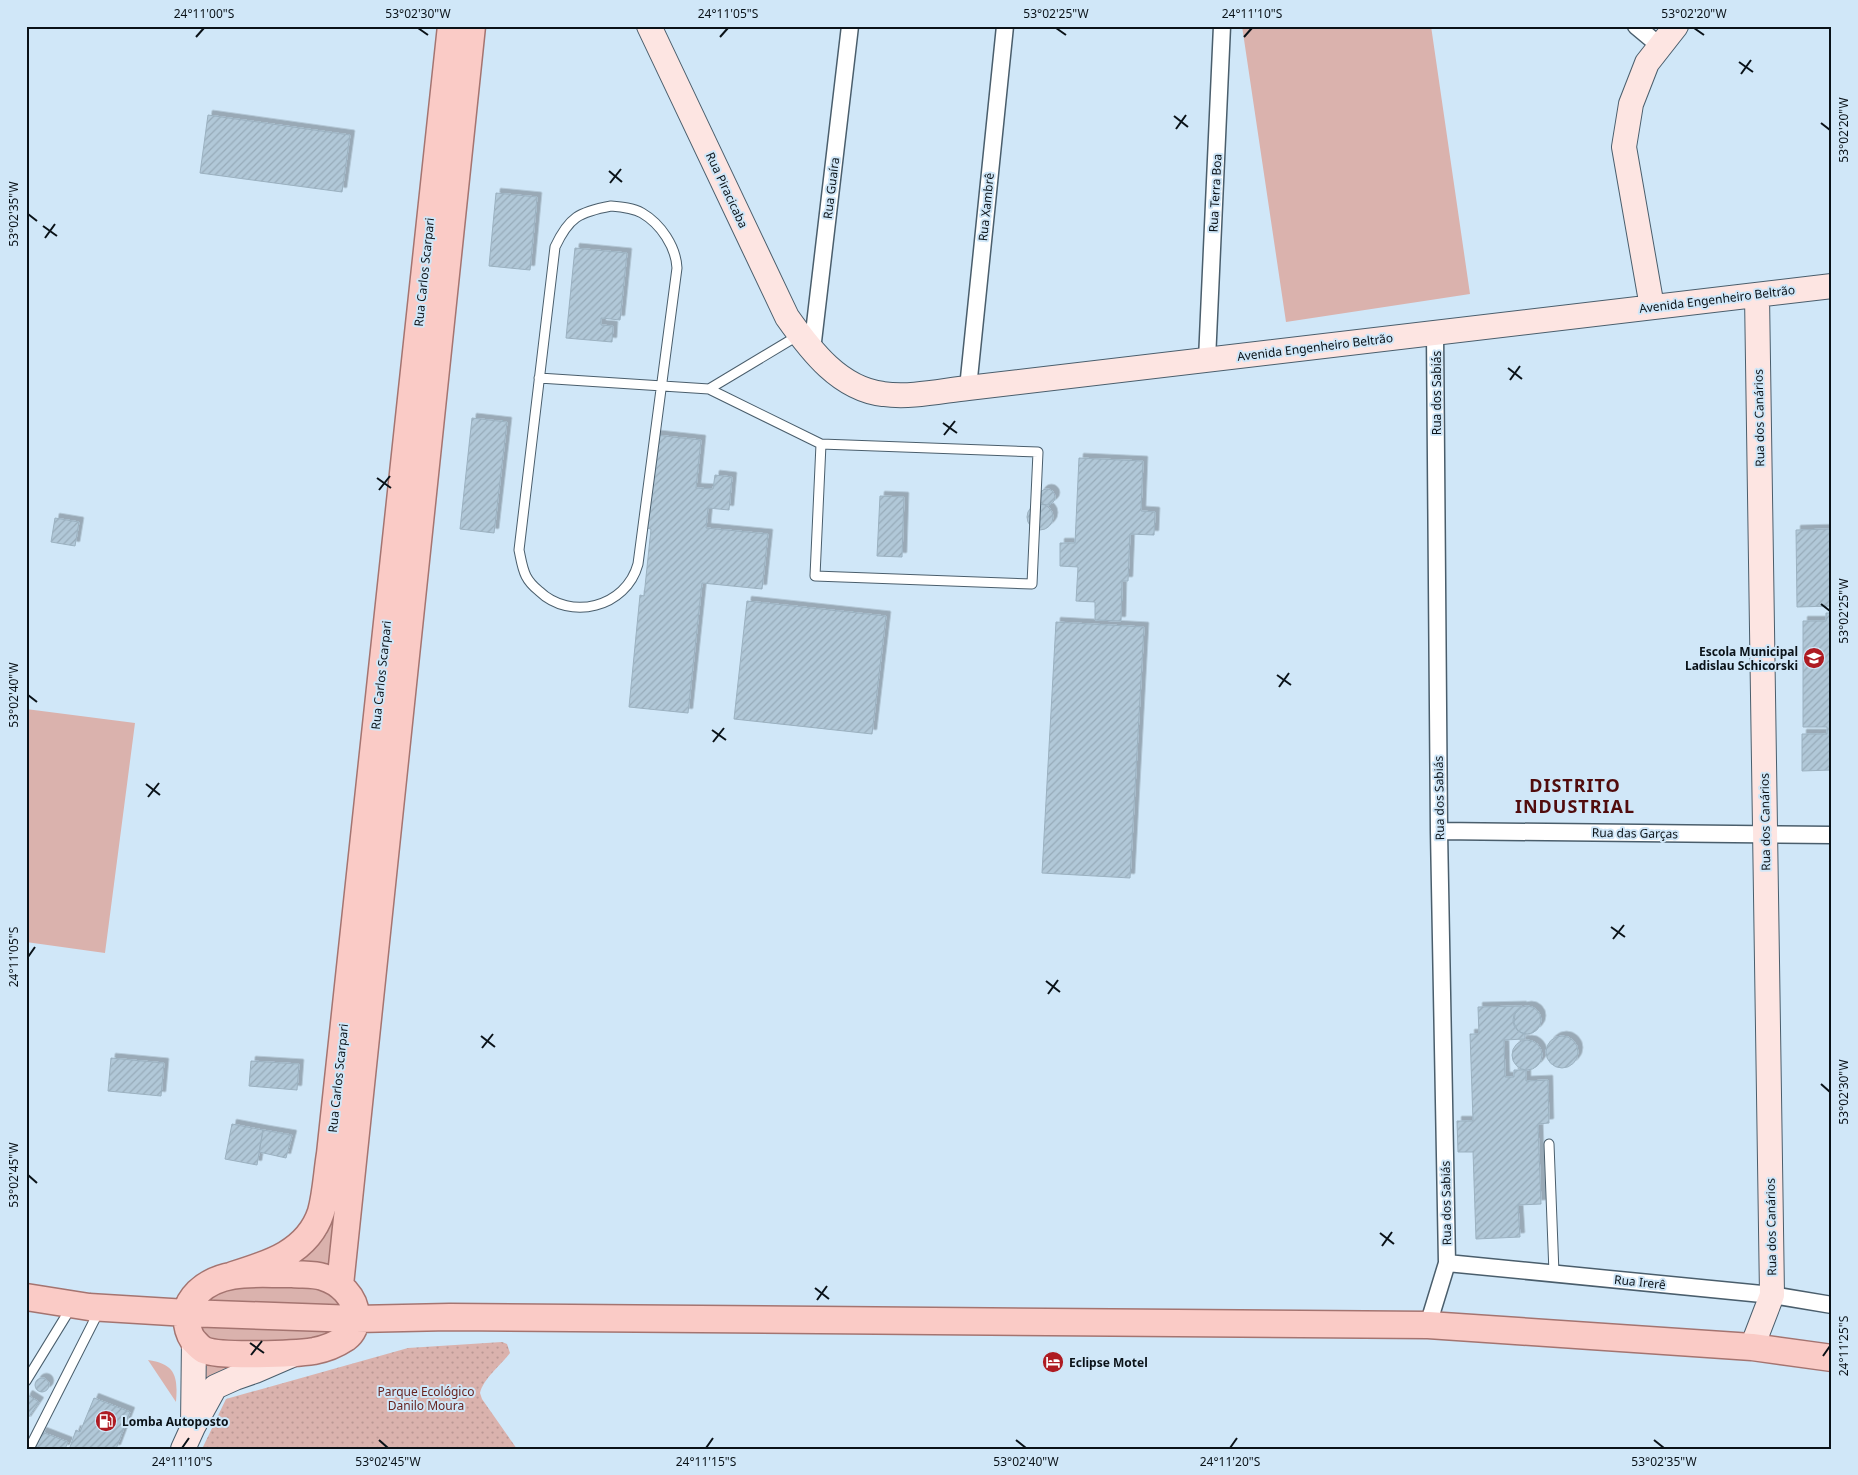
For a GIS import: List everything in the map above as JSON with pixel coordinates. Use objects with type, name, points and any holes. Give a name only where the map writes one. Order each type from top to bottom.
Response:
[{"type":"main road","name":"Rua Carlos Scarpari","points":[[451,26],[456,80]]},
{"type":"main road","name":"Rua Carlos Scarpari","points":[[344,1290],[346,1115],[456,80],[472,26]]},
{"type":"main road","name":"Rua Carlos Scarpari","points":[[191,1322],[203,1287],[220,1278],[270,1263],[302,1242],[311,1230],[321,1212],[346,1115]]},
{"type":"main road","points":[[233,1275],[293,1274],[323,1277],[344,1290],[450,1317]]},
{"type":"main road","points":[[336,1344],[348,1337],[354,1329],[356,1319],[355,1307],[344,1290]]},
{"type":"main road","points":[[26,1298],[191,1322],[450,1317],[1428,1325],[1752,1347],[1832,1358]]},
{"type":"main road","points":[[87,1307],[191,1322]]},
{"type":"main road","points":[[191,1322],[203,1349],[217,1354],[296,1353],[316,1351],[336,1344],[450,1317]]},
{"type":"street","name":"Rua Piracicaba","points":[[649,26],[787,317],[806,343]]},
{"type":"street","name":"Rua Guaíra","points":[[806,343],[850,26]]},
{"type":"street","name":"Rua Xambrê","points":[[968,388],[1005,26]]},
{"type":"street","name":"Rua Terra Boa","points":[[1207,360],[1222,26]]},
{"type":"street","points":[[1636,26],[1660,46]]},
{"type":"street","points":[[1652,307],[1624,147],[1631,104],[1647,63],[1676,26]]},
{"type":"street","name":"Avenida Engenheiro Beltrão","points":[[806,343],[838,375],[851,383],[883,394],[902,395],[1832,286]]},
{"type":"street","name":"Rua dos Canários","points":[[1752,1347],[1772,1295],[1757,295]]},
{"type":"street","name":"Rua dos Sabiás","points":[[1428,1325],[1447,1263],[1439,831],[1435,333]]},
{"type":"street","name":"Rua das Garças","points":[[1439,831],[1832,835]]},
{"type":"street","name":"Rua Irerê","points":[[1447,1263],[1772,1295],[1832,1305]]},
{"type":"street","points":[[191,1322],[193,1427]]},
{"type":"street","points":[[183,1449],[215,1387],[296,1353]]},
{"type":"lane","points":[[611,206],[628,208],[643,214],[658,226],[674,250],[677,268],[638,564],[635,575],[627,586],[616,596],[600,604],[582,608],[562,606],[548,599],[526,578],[521,564],[520,536],[539,378],[552,257],[558,241],[570,222],[583,213],[611,206]]},
{"type":"lane","points":[[710,390],[806,343]]},
{"type":"lane","points":[[539,378],[710,390],[821,444],[1038,452],[1032,584],[815,576],[821,444]]},
{"type":"lane","points":[[1549,1144],[1554,1273]]},
{"type":"lane","points":[[26,1381],[87,1307]]},
{"type":"lane","points":[[29,1449],[87,1307]]},
{"type":"green space","points":[[1242,26],[1431,26],[1470,294],[1286,322]]},
{"type":"green space","points":[[26,709],[135,723],[105,953],[26,942]]},
{"type":"green space","points":[[339,1127],[335,1269],[284,1268],[311,1253],[327,1234]]},
{"type":"green space","points":[[327,1282],[349,1313],[202,1309],[211,1293],[220,1287]]},
{"type":"green space","points":[[194,1321],[344,1326],[317,1344],[209,1341]]},
{"type":"green space","name":"Parque Ecológico Danilo Moura","points":[[502,1342],[507,1344],[510,1353],[488,1377],[480,1393],[482,1399],[517,1449],[202,1449],[226,1399],[408,1348]]},
{"type":"green space","points":[[148,1360],[170,1368],[175,1379],[176,1402]]},
{"type":"green space","points":[[197,1360],[243,1365],[220,1378],[198,1382]]},
{"type":"building","points":[[208,115],[350,135],[342,192],[200,173]]},
{"type":"building","points":[[496,193],[537,197],[530,270],[489,266]]},
{"type":"building","points":[[575,248],[627,253],[620,320],[601,318],[601,325],[613,326],[612,342],[566,338]]},
{"type":"building","points":[[472,418],[507,422],[494,533],[460,529]]},
{"type":"building","points":[[655,435],[701,440],[696,488],[713,489],[715,475],[732,477],[729,510],[708,508],[706,528],[768,534],[762,589],[702,583],[688,713],[629,707],[640,595],[644,596],[651,529],[646,528]]},
{"type":"building","points":[[1079,458],[1143,461],[1141,511],[1155,512],[1154,535],[1130,534],[1128,581],[1122,581],[1121,621],[1095,620],[1095,602],[1076,601],[1078,567],[1060,566],[1060,543],[1075,543]]},
{"type":"building","points":[[1047,489],[1053,491],[1055,497],[1053,503],[1047,505],[1041,503],[1039,497],[1041,491]]},
{"type":"building","points":[[880,496],[904,497],[902,557],[877,556]]},
{"type":"building","points":[[1040,504],[1049,508],[1053,517],[1049,526],[1040,530],[1031,526],[1027,517],[1031,508]]},
{"type":"building","points":[[55,518],[79,522],[75,546],[51,542]]},
{"type":"building","points":[[1832,529],[1832,606],[1797,607],[1796,530]]},
{"type":"building","points":[[747,601],[886,616],[872,734],[734,719]]},
{"type":"building","points":[[1826,613],[1832,613],[1832,770],[1802,771],[1802,734],[1827,734],[1827,727],[1803,727],[1803,621],[1826,621]]},
{"type":"building","points":[[1056,622],[1144,627],[1130,878],[1042,873]]},
{"type":"building","points":[[1522,1006],[1515,1014],[1514,1023],[1518,1031],[1525,1034],[1525,1039],[1504,1040],[1505,1077],[1514,1077],[1514,1070],[1526,1070],[1526,1081],[1548,1080],[1549,1123],[1538,1124],[1541,1204],[1518,1205],[1520,1237],[1476,1239],[1473,1152],[1458,1152],[1457,1121],[1473,1121],[1470,1034],[1479,1034],[1478,1007]]},
{"type":"building","points":[[1527,1006],[1537,1010],[1541,1020],[1537,1030],[1527,1034],[1517,1030],[1513,1020],[1517,1010]]},
{"type":"building","points":[[1562,1036],[1568,1037],[1573,1041],[1577,1046],[1577,1058],[1573,1063],[1568,1067],[1562,1068],[1556,1067],[1551,1063],[1547,1058],[1546,1052],[1547,1046],[1551,1041],[1556,1037]]},
{"type":"building","points":[[1527,1040],[1533,1041],[1541,1049],[1541,1061],[1533,1069],[1527,1070],[1521,1069],[1513,1061],[1512,1055],[1513,1049],[1521,1041]]},
{"type":"building","points":[[111,1058],[164,1063],[161,1096],[108,1091]]},
{"type":"building","points":[[251,1061],[299,1064],[297,1090],[249,1086]]},
{"type":"building","points":[[232,1124],[263,1130],[257,1165],[225,1159]]},
{"type":"building","points":[[263,1130],[292,1135],[286,1158],[259,1152]]},
{"type":"building","points":[[42,1378],[47,1380],[49,1385],[47,1390],[42,1392],[37,1390],[35,1385],[37,1380]]},
{"type":"building","points":[[28,1395],[39,1402],[26,1421],[26,1398]]},
{"type":"building","name":"Lomba Autoposto","points":[[94,1398],[130,1412],[116,1449],[73,1449],[70,1447],[76,1430],[80,1432]]},
{"type":"building","points":[[42,1432],[68,1442],[65,1449],[35,1449]]},
{"type":"place","name":"Escola Municipal Ladislau Schicorski","points":[[1814,658]]},
{"type":"place","name":"Eclipse Motel","points":[[1053,1362]]},
{"type":"place","name":"Lomba Autoposto","points":[[106,1421]]},
{"type":"district","name":"DISTRITO INDUSTRIAL","points":[[1575,795]]}]
